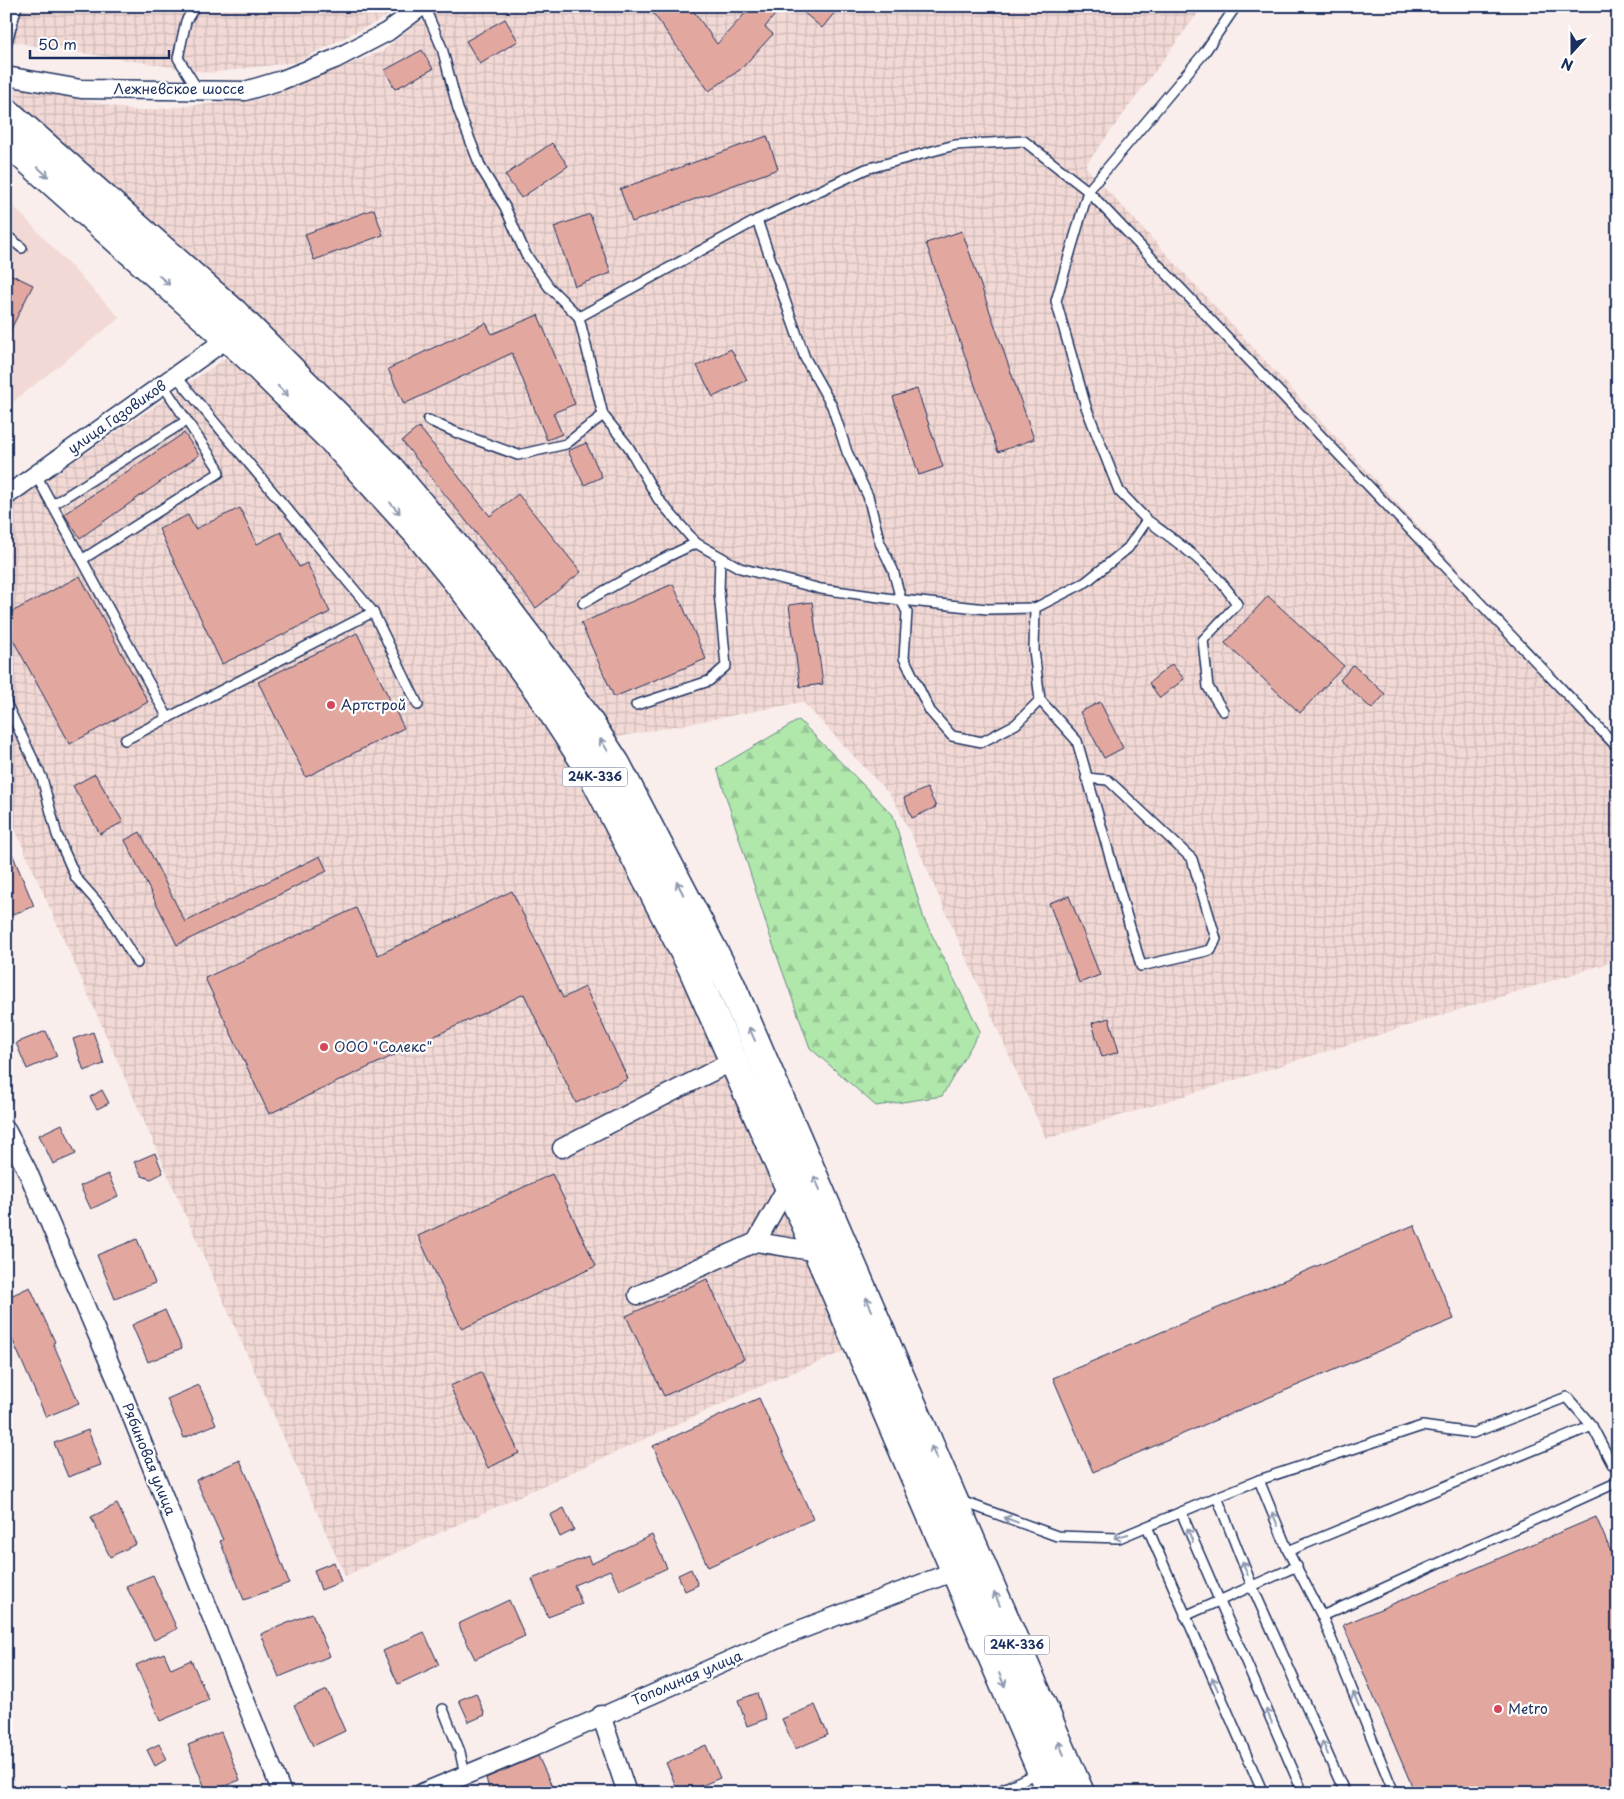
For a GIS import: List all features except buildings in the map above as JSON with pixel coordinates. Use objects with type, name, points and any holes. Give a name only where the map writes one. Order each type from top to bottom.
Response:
[{"type":"main road","name":"24К-336","points":[[6,112],[234,313],[392,470],[495,594],[568,690],[616,764],[730,983],[1080,1793]]},
{"type":"main road","name":"24К-336","points":[[6,140],[228,338],[335,442],[416,532],[474,602],[539,691],[591,771],[692,967],[818,1252],[1046,1782]]},
{"type":"street","name":"Лежневское шоссе","points":[[6,76],[81,89],[244,91],[282,80],[335,59],[387,32],[423,6]]},
{"type":"street","name":"улица Газовиков","points":[[6,496],[228,338]]},
{"type":"street","points":[[562,1148],[733,1061]]},
{"type":"street","name":"Рябиновая улица","points":[[6,1130],[27,1170],[122,1392],[282,1793]]},
{"type":"street","points":[[756,1242],[788,1185]]},
{"type":"street","points":[[638,1295],[756,1242],[818,1252]]},
{"type":"street","name":"Тополиная улица","points":[[422,1793],[789,1634],[955,1571]]},
{"type":"street","points":[[601,1715],[627,1793]]},
{"type":"lane","points":[[194,6],[186,21],[178,58],[198,90]]},
{"type":"lane","points":[[423,6],[442,48],[458,109],[481,168],[505,207],[526,256],[549,286],[579,317],[603,415],[628,446],[658,499],[696,543],[740,568],[821,589],[987,609],[1035,608],[1086,582],[1128,548],[1147,520]]},
{"type":"lane","points":[[1223,711],[1208,687],[1203,640],[1238,604],[1225,583],[1190,552],[1147,520],[1120,490],[1086,407],[1056,301],[1088,191],[1204,53],[1236,6]]},
{"type":"lane","points":[[6,45],[13,10]]},
{"type":"lane","points":[[579,317],[757,220],[866,169],[955,145],[1024,141],[1088,191],[1618,748]]},
{"type":"lane","points":[[757,220],[805,358],[832,406],[847,452],[868,496],[880,543],[893,570],[901,600],[907,612],[904,658],[930,711],[952,736],[982,742],[1016,724],[1040,700]]},
{"type":"lane","points":[[6,234],[22,248]]},
{"type":"lane","points":[[83,559],[216,477],[218,473],[217,466],[186,421],[169,381]]},
{"type":"lane","points":[[169,381],[373,612],[418,705]]},
{"type":"lane","points":[[428,420],[518,455],[566,444],[603,415]]},
{"type":"lane","points":[[52,505],[186,421]]},
{"type":"lane","points":[[36,475],[168,718]]},
{"type":"lane","points":[[582,603],[652,564],[696,543]]},
{"type":"lane","points":[[636,705],[709,681],[726,666],[719,592],[720,557]]},
{"type":"lane","points":[[1035,608],[1034,650],[1040,700],[1077,741],[1086,778],[1141,966],[1211,950],[1216,940],[1192,859],[1108,780],[1086,778]]},
{"type":"lane","points":[[125,740],[373,612]]},
{"type":"lane","points":[[6,704],[42,778],[57,835],[76,878],[106,912],[136,962]]},
{"type":"lane","points":[[954,1498],[1057,1536],[1119,1538],[1259,1480],[1422,1426],[1473,1433],[1567,1397],[1592,1426],[1612,1464],[1618,1469]]},
{"type":"lane","points":[[1288,1551],[1592,1426]]},
{"type":"lane","points":[[1259,1480],[1288,1551],[1322,1616],[1394,1793]]},
{"type":"lane","points":[[1322,1616],[1618,1482]]},
{"type":"lane","points":[[1217,1497],[1252,1586],[1345,1793]]},
{"type":"lane","points":[[1181,1512],[1218,1601],[1303,1793]]},
{"type":"lane","points":[[1149,1531],[1263,1793]]},
{"type":"lane","points":[[1185,1616],[1297,1566]]},
{"type":"lane","points":[[443,1710],[460,1752],[465,1775]]},
{"type":"lane","points":[[996,1793],[1046,1782]]},
{"type":"shaded area","points":[[6,6],[401,6],[388,16],[296,62],[210,73],[6,41]]},
{"type":"shaded area","points":[[446,6],[1203,6],[1085,166],[1618,742],[1618,960],[1046,1139],[918,849],[893,798],[803,702],[613,738],[6,105],[6,85],[137,111],[260,99],[381,52],[416,24]]},
{"type":"shaded area","points":[[6,198],[120,318],[6,407]]},
{"type":"shaded area","points":[[230,355],[286,411],[391,524],[493,652],[587,787],[700,1007],[846,1351],[770,1382],[345,1576],[6,809],[6,507]]},
{"type":"green space","points":[[799,720],[893,815],[924,919],[980,1031],[942,1096],[876,1106],[810,1048],[771,939],[717,768]]},
{"type":"place","name":"Артстрой","points":[[331,705]]},
{"type":"place","name":"ООО \"Солекс\"","points":[[324,1047]]},
{"type":"place","name":"Metro","points":[[1498,1709]]}]
